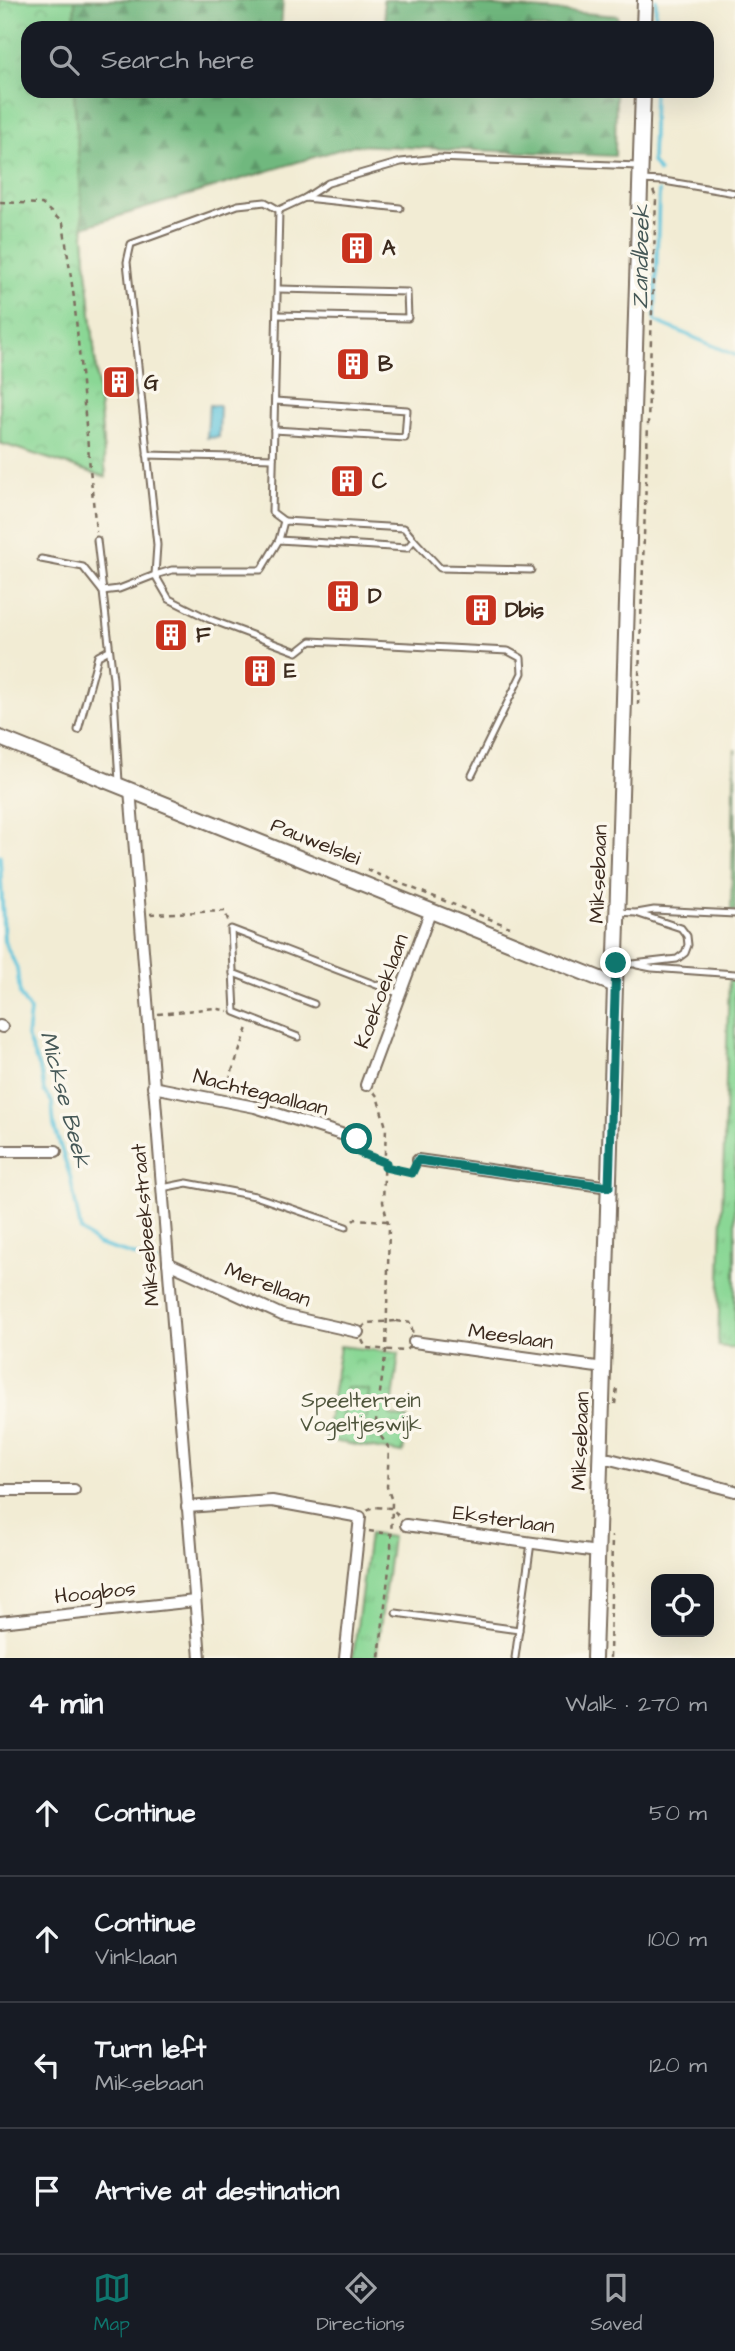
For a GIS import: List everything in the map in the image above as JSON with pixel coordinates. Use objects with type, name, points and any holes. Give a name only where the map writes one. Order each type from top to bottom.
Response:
[{"type":"street","points":[[644,21],[645,0]]},
{"type":"street","name":"Miksebaan","points":[[594,1658],[643,98]]},
{"type":"street","name":"Pauwelslei","points":[[0,738],[615,985]]},
{"type":"street","name":"Miksebeekstraat","points":[[124,787],[140,915],[200,1658]]},
{"type":"street","name":"Koekoeklaan","points":[[366,1085],[431,910]]},
{"type":"street","name":"Nachtegaallaan","points":[[153,1087],[266,1110],[357,1139]]},
{"type":"street","points":[[0,1151],[56,1151]]},
{"type":"street","points":[[418,1160],[609,1187]]},
{"type":"street","name":"Merellaan","points":[[167,1263],[282,1315],[358,1332]]},
{"type":"street","name":"Meeslaan","points":[[414,1342],[604,1368]]},
{"type":"street","points":[[601,1459],[735,1491]]},
{"type":"street","points":[[0,1490],[74,1490]]},
{"type":"street","points":[[187,1507],[272,1501],[360,1517],[345,1658]]},
{"type":"street","name":"Eksterlaan","points":[[406,1525],[597,1552]]},
{"type":"street","name":"Hoogbos","points":[[0,1622],[195,1601]]},
{"type":"lane","points":[[279,210],[328,183],[401,162],[438,158],[640,173],[664,181],[735,193]]},
{"type":"lane","points":[[305,198],[400,208]]},
{"type":"lane","points":[[279,210],[265,202],[237,205],[131,244],[127,262],[157,545],[155,575],[169,599],[208,619],[297,652],[312,641],[508,651],[521,658],[522,673],[472,775]]},
{"type":"lane","points":[[279,210],[272,512],[284,521],[404,528],[440,568],[531,570]]},
{"type":"lane","points":[[277,315],[408,318],[407,292],[278,289]]},
{"type":"lane","points":[[274,430],[405,438],[407,410],[275,401]]},
{"type":"lane","points":[[147,455],[274,458]]},
{"type":"lane","points":[[102,591],[119,589],[172,570],[261,570],[279,540],[284,521]]},
{"type":"lane","points":[[97,540],[124,787]]},
{"type":"lane","points":[[279,540],[407,548],[414,540]]},
{"type":"lane","points":[[41,559],[83,567],[102,591]]},
{"type":"lane","points":[[78,730],[98,656],[109,650]]},
{"type":"lane","points":[[617,912],[735,914]]},
{"type":"lane","points":[[633,964],[677,959],[685,953],[688,944],[687,936],[681,928],[636,913]]},
{"type":"lane","points":[[298,1037],[235,1012],[231,929],[400,993]]},
{"type":"lane","points":[[616,963],[735,974]]},
{"type":"lane","points":[[233,972],[314,1004]]},
{"type":"lane","points":[[162,1188],[187,1183],[255,1196],[346,1227]]},
{"type":"lane","points":[[515,1658],[531,1543]]},
{"type":"lane","points":[[396,1613],[519,1630]]},
{"type":"path","points":[[0,202],[42,204],[63,223],[74,298],[97,540]]},
{"type":"path","points":[[140,915],[225,911],[231,929]]},
{"type":"path","points":[[148,1015],[214,1008],[235,1012]]},
{"type":"path","points":[[222,1100],[252,1019]]},
{"type":"path","points":[[366,1085],[377,1096],[386,1127],[383,1202],[389,1227],[386,1350],[375,1428],[389,1448],[387,1487],[392,1508],[379,1658]]},
{"type":"path","points":[[357,1139],[358,1152],[386,1165],[412,1173],[418,1160]]},
{"type":"path","points":[[346,1227],[355,1219],[387,1220]]},
{"type":"path","points":[[367,1323],[411,1323],[414,1342],[405,1351],[366,1348],[358,1332],[367,1323]]},
{"type":"path","points":[[357,1516],[373,1507],[392,1508]]},
{"type":"path","points":[[359,1529],[391,1535]]},
{"type":"green space","points":[[0,0],[283,0],[282,21],[21,21],[21,98],[616,98],[615,156],[354,145],[83,227],[106,477],[0,443]]},
{"type":"green space","points":[[0,0],[75,0],[74,21],[21,21],[21,98],[74,98],[83,227],[106,477],[0,443]]},
{"type":"green space","points":[[383,0],[422,0],[618,16],[618,21],[386,21]]},
{"type":"green space","points":[[735,749],[735,911],[731,911]]},
{"type":"green space","points":[[729,978],[735,978],[735,1348],[718,1346]]},
{"type":"green space","name":"Speelterrein Vogeltjeswijk","points":[[340,1346],[399,1353],[391,1416],[408,1419],[403,1453],[325,1440]]},
{"type":"green space","points":[[346,1387],[369,1390],[364,1431],[341,1427]]},
{"type":"green space","points":[[369,1534],[392,1537],[376,1658],[353,1658]]},
{"type":"water","points":[[209,405],[220,406],[219,437],[207,438]]},
{"type":"waterway","name":"Zandbeek","points":[[655,21],[656,0]]},
{"type":"waterway","name":"Zandbeek","points":[[654,98],[652,162],[659,172]]},
{"type":"waterway","name":"Zandbeek","points":[[659,191],[655,321],[735,355]]},
{"type":"waterway","name":"Mickse Beek","points":[[0,855],[4,941],[17,968],[20,995],[30,1011],[27,1037],[42,1076],[44,1091],[52,1102],[54,1126],[70,1176],[81,1231],[97,1244],[156,1262]]},
{"type":"place","name":"A","points":[[357,248]]},
{"type":"place","name":"B","points":[[353,364]]},
{"type":"place","name":"G","points":[[119,382]]},
{"type":"place","name":"C","points":[[347,481]]},
{"type":"place","name":"D","points":[[343,596]]},
{"type":"place","name":"Dbis","points":[[481,610]]},
{"type":"place","name":"F","points":[[171,635]]},
{"type":"place","name":"E","points":[[260,671]]},
{"type":"route","points":[[357,1139],[358,1152],[386,1163],[385,1167],[412,1173],[418,1160],[609,1187],[616,963]]}]
